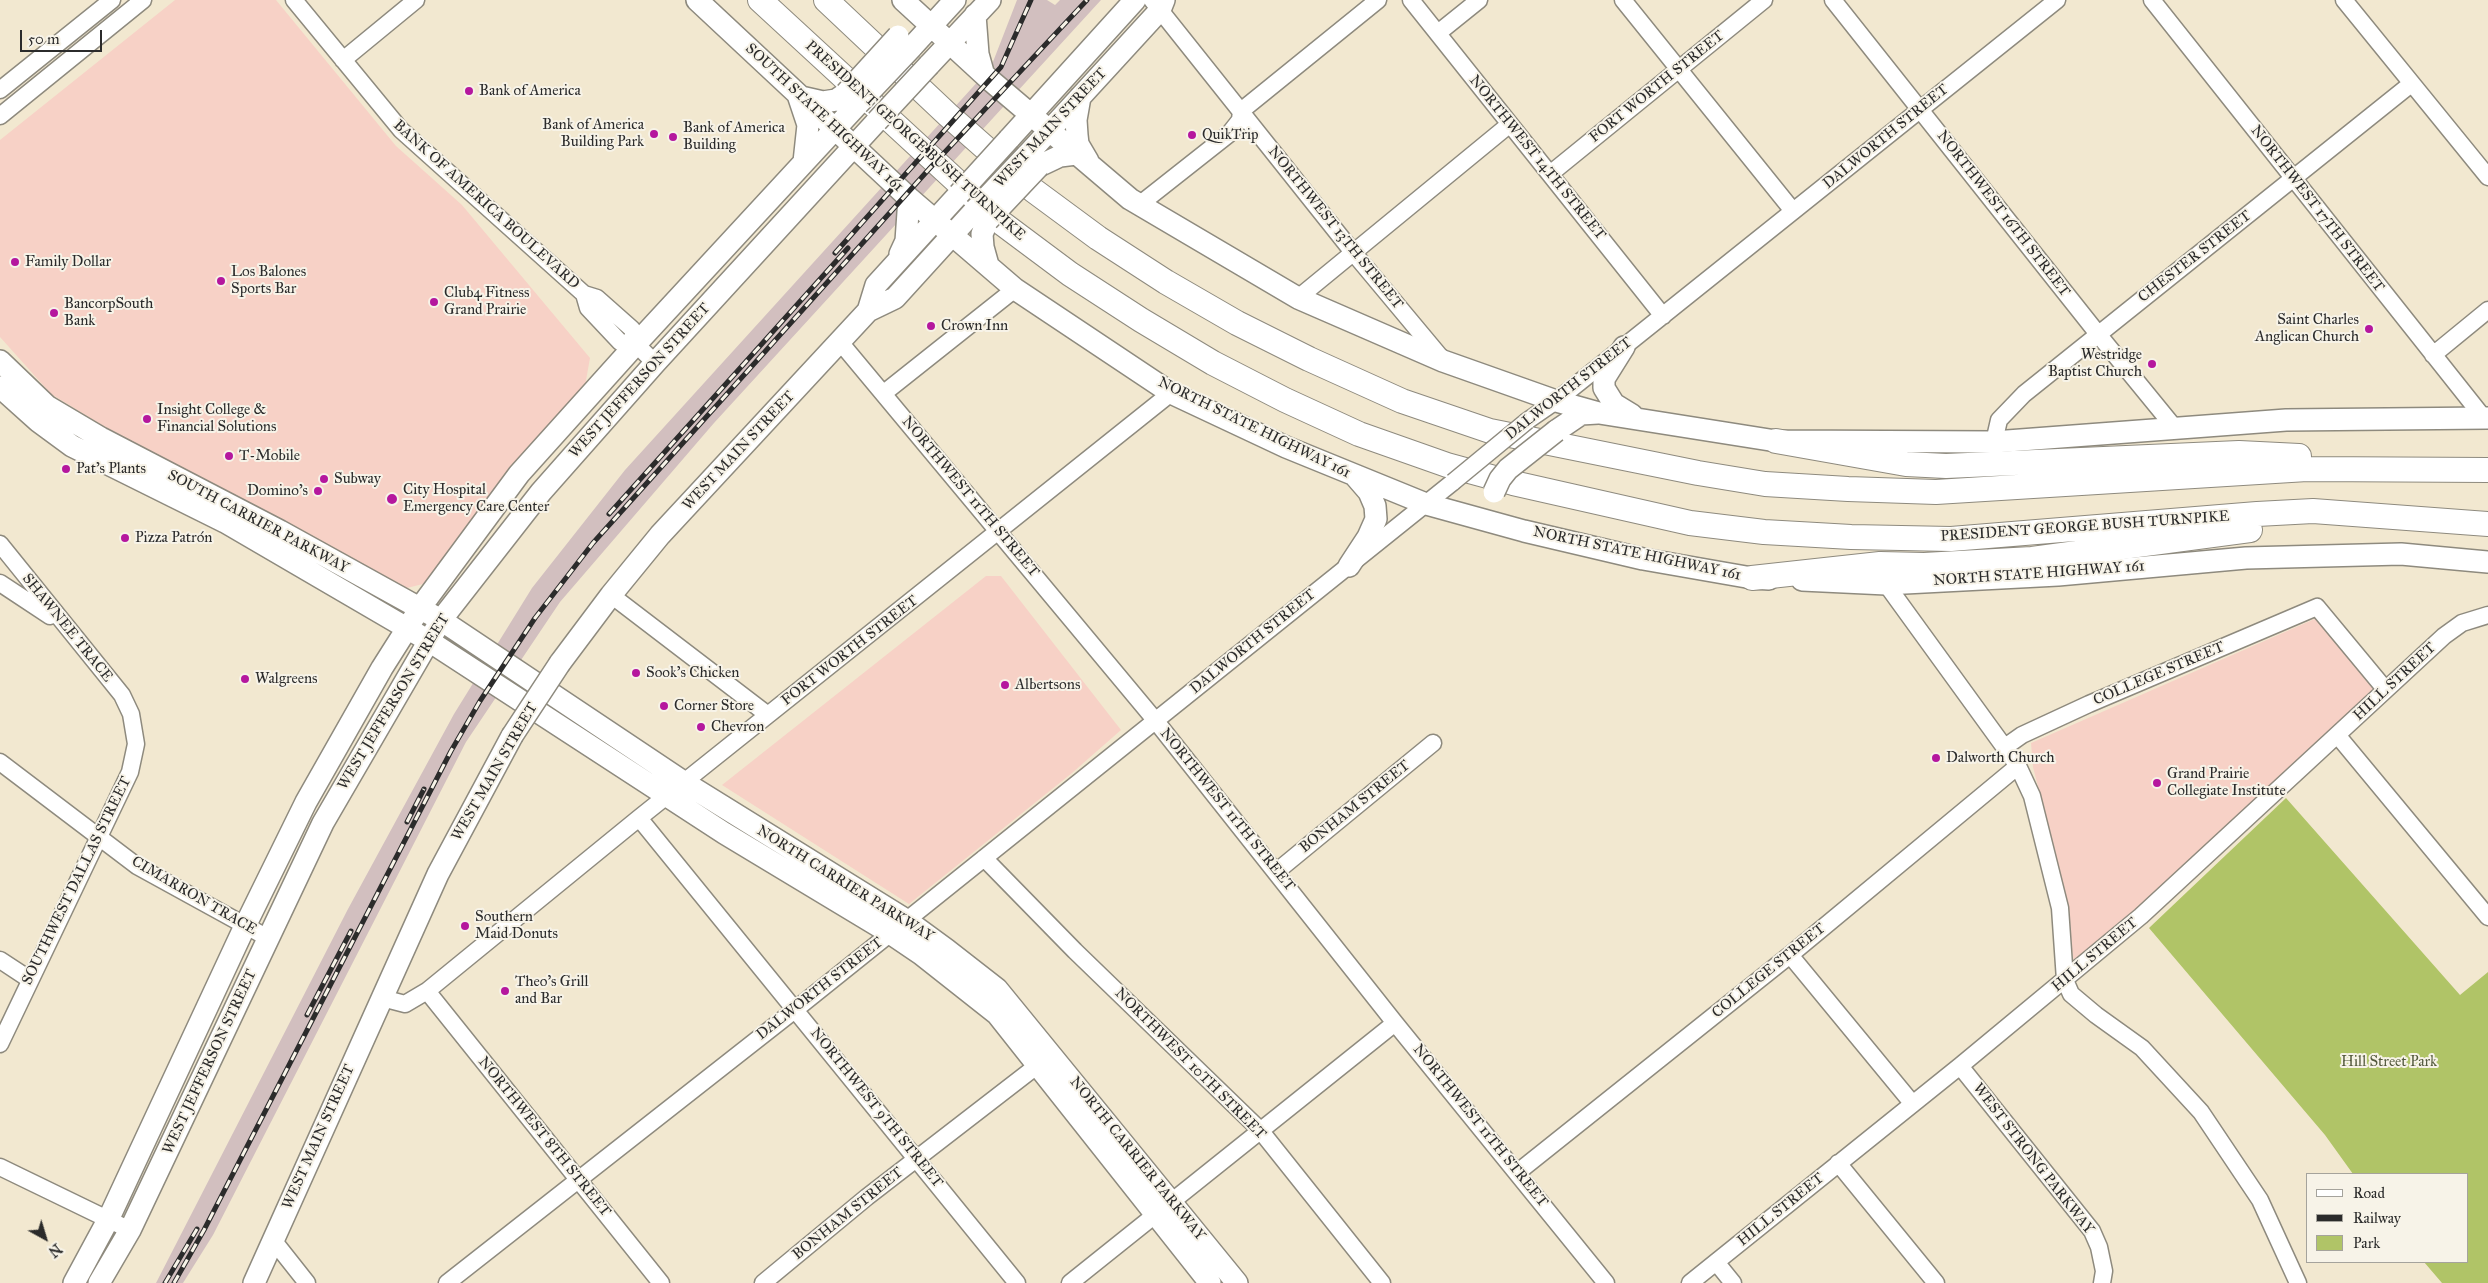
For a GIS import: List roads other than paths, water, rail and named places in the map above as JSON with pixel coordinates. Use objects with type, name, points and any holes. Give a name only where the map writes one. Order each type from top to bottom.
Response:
[{"type":"highway","name":"PRESIDENT GEORGE BUSH TURNPIKE","points":[[760,0],[1003,224],[1070,274],[1140,320],[1213,363],[1285,400],[1359,434],[1447,464],[1513,483],[1690,523],[1764,532],[1852,537],[1968,538],[2295,512],[2384,516],[2488,524]]},
{"type":"highway","points":[[826,0],[948,115],[1033,190],[1098,238],[1237,323],[1309,359],[1402,401],[1490,430],[1698,473],[1766,484],[1848,490],[1936,492],[2307,469],[2488,469]]},
{"type":"highway","points":[[1776,441],[1906,464],[1946,466],[2239,453],[2452,461],[2488,469]]},
{"type":"highway","points":[[1752,578],[1880,564],[1924,565],[2032,559],[2248,530],[2384,516]]},
{"type":"main road","name":"SOUTH STATE HIGHWAY 161","points":[[697,0],[834,129],[952,236]]},
{"type":"main road","points":[[896,0],[903,18],[904,42]]},
{"type":"main road","points":[[903,0],[1049,130],[1139,205],[1298,298],[1444,361],[1556,401],[1599,413],[1776,441],[1994,442],[2286,420],[2486,418]]},
{"type":"main road","name":"WEST JEFFERSON STREET","points":[[74,1283],[108,1220],[245,926],[338,744],[382,668],[420,608],[519,474],[834,129],[852,98],[904,42],[931,26],[955,0]]},
{"type":"main road","name":"WEST MAIN STREET","points":[[868,311],[876,285],[1135,0]]},
{"type":"main road","name":"WEST MAIN STREET","points":[[254,1283],[438,874],[512,736],[560,663],[610,595],[660,535],[868,311],[894,298],[952,236],[982,215],[1033,161],[1049,130],[1080,97],[1159,3]]},
{"type":"main road","points":[[982,8],[978,54],[983,72]]},
{"type":"main road","name":"WEST JEFFERSON STREET","points":[[99,1283],[130,1230],[323,823],[441,620],[541,492],[655,363],[982,8]]},
{"type":"main road","points":[[799,95],[823,102],[852,98]]},
{"type":"main road","points":[[799,95],[808,125],[804,162]]},
{"type":"main road","points":[[1080,97],[1076,120],[1078,144],[1084,160]]},
{"type":"main road","points":[[1033,161],[1060,156],[1084,160]]},
{"type":"main road","points":[[894,265],[906,241],[909,198]]},
{"type":"main road","points":[[927,263],[954,257],[984,261],[982,215]]},
{"type":"main road","name":"NORTH STATE HIGHWAY 161","points":[[952,236],[1015,289],[1171,393],[1356,477],[1426,504],[1524,531],[1643,559],[1752,578],[1886,584],[2058,576],[2256,558],[2401,554],[2488,562]]},
{"type":"main road","points":[[1624,347],[1604,379],[1604,388],[1607,395],[1621,410],[1639,418]]},
{"type":"main road","name":"SOUTH CARRIER PARKWAY","points":[[0,361],[8,392],[38,421],[72,446],[225,522],[294,560],[429,641],[511,694]]},
{"type":"main road","name":"SOUTH CARRIER PARKWAY","points":[[8,392],[47,406],[101,438],[280,530],[441,620],[523,674]]},
{"type":"main road","points":[[1524,531],[1502,515],[1493,503],[1494,492],[1500,479],[1508,470],[1556,431],[1581,414],[1599,413]]},
{"type":"main road","points":[[1348,566],[1368,537],[1376,519],[1375,506],[1369,492],[1356,477]]},
{"type":"main road","name":"NORTH CARRIER PARKWAY","points":[[523,674],[685,783],[906,920],[997,989],[1045,1060],[1164,1208],[1236,1283]]},
{"type":"main road","name":"NORTH CARRIER PARKWAY","points":[[511,694],[810,887],[890,933],[997,1014],[1045,1060]]},
{"type":"main road","points":[[178,1069],[202,1079]]},
{"type":"main road","points":[[154,1121],[176,1131]]},
{"type":"main road","name":"NORTH CARRIER PARKWAY","points":[[1164,1208],[1210,1283]]},
{"type":"street","points":[[0,90],[112,0]]},
{"type":"street","points":[[0,116],[143,0]]},
{"type":"street","name":"BANK OF AMERICA BOULEVARD","points":[[294,0],[401,130],[584,294],[588,308],[620,342],[636,344],[655,363]]},
{"type":"street","points":[[343,60],[416,0]]},
{"type":"street","points":[[1139,205],[1229,134],[1240,120],[1241,111],[1378,0]]},
{"type":"street","name":"NORTHWEST 14TH STREET","points":[[1411,0],[1663,316]]},
{"type":"street","points":[[1438,33],[1479,0]]},
{"type":"street","points":[[1623,0],[1793,211]]},
{"type":"street","name":"FORT WORTH STREET","points":[[1550,174],[1764,0]]},
{"type":"street","name":"NORTHWEST 16TH STREET","points":[[1832,0],[2174,427]]},
{"type":"street","name":"NORTHWEST 17TH STREET","points":[[2152,0],[2433,355],[2486,418]]},
{"type":"street","points":[[2344,0],[2488,177]]},
{"type":"street","name":"DALWORTH STREET","points":[[447,1283],[796,1009],[1527,421],[1556,401],[1920,110],[2051,2]]},
{"type":"street","name":"NORTHWEST 13TH STREET","points":[[1159,3],[1241,111],[1352,251],[1444,361]]},
{"type":"street","name":"CHESTER STREET","points":[[1994,442],[1998,420],[2024,394],[2411,84]]},
{"type":"street","points":[[1298,298],[1352,251],[1510,124]]},
{"type":"street","points":[[884,393],[1015,289]]},
{"type":"street","points":[[2433,355],[2488,310]]},
{"type":"street","name":"NORTHWEST 11TH STREET","points":[[840,342],[1155,720],[1395,1023],[1518,1172],[1606,1283]]},
{"type":"street","name":"FORT WORTH STREET","points":[[382,998],[405,1004],[427,991],[639,818],[1000,532],[1171,393]]},
{"type":"street","name":"SHAWNEE TRACE","points":[[0,544],[122,695],[131,714]]},
{"type":"street","points":[[0,584],[27,599],[69,630]]},
{"type":"street","points":[[1886,584],[2005,747],[2018,766],[2032,796],[2060,908],[2065,980],[2071,994],[2096,1016],[2142,1048],[2201,1112],[2260,1200],[2298,1283]]},
{"type":"street","points":[[610,595],[768,715]]},
{"type":"street","name":"COLLEGE STREET","points":[[2005,747],[2022,735],[2089,704],[2317,607],[2385,689]]},
{"type":"street","name":"HILL STREET","points":[[1690,1283],[1960,1066],[2147,911],[2444,636],[2462,623],[2488,614]]},
{"type":"street","name":"SOUTHWEST DALLAS STREET","points":[[0,1044],[29,979],[130,772],[136,744],[131,714]]},
{"type":"street","points":[[2338,736],[2488,917]]},
{"type":"street","name":"BONHAM STREET","points":[[1276,872],[1433,743]]},
{"type":"street","name":"CIMARRON TRACE","points":[[0,762],[137,866],[268,938]]},
{"type":"street","name":"COLLEGE STREET","points":[[1518,1172],[1790,955],[2018,766]]},
{"type":"street","name":"NORTHWEST 9TH STREET","points":[[639,818],[1017,1283]]},
{"type":"street","name":"NORTHWEST 10TH STREET","points":[[984,858],[1075,951],[1260,1130],[1382,1283]]},
{"type":"street","points":[[1790,955],[1912,1103]]},
{"type":"street","points":[[0,960],[29,979]]},
{"type":"street","name":"NORTHWEST 8TH STREET","points":[[427,991],[661,1283]]},
{"type":"street","points":[[1070,1283],[1395,1023]]},
{"type":"street","name":"BONHAM STREET","points":[[763,1283],[917,1159],[1045,1060]]},
{"type":"street","name":"WEST STRONG PARKWAY","points":[[1960,1066],[2092,1231],[2099,1247],[2104,1271],[2102,1283]]},
{"type":"street","points":[[1838,1163],[1936,1283]]},
{"type":"street","points":[[3,1170],[130,1230]]},
{"type":"street","points":[[273,1240],[307,1283]]},
{"type":"street","points":[[1716,1262],[1733,1283]]},
{"type":"railway","points":[[835,253],[1001,67],[1031,0]]},
{"type":"railway","points":[[174,1283],[204,1230],[451,751],[480,701],[535,618],[593,543],[930,168],[1087,0]]},
{"type":"railway","points":[[609,514],[848,248]]},
{"type":"railway","points":[[407,822],[424,789]]},
{"type":"railway","points":[[307,1015],[351,931]]},
{"type":"railway","points":[[165,1283],[197,1229]]},
{"type":"place","name":"Bank of America","points":[[469,91]]},
{"type":"place","name":"Bank of America Building Park","points":[[654,134]]},
{"type":"place","name":"QuikTrip","points":[[1192,135]]},
{"type":"place","name":"Bank of America Building","points":[[673,137]]},
{"type":"place","name":"Family Dollar","points":[[15,262]]},
{"type":"place","name":"Los Balones Sports Bar","points":[[221,281]]},
{"type":"place","name":"Club4 Fitness Grand Prairie","points":[[434,302]]},
{"type":"place","name":"BancorpSouth Bank","points":[[54,313]]},
{"type":"place","name":"Crown Inn","points":[[931,326]]},
{"type":"place","name":"Saint Charles Anglican Church","points":[[2369,329]]},
{"type":"place","name":"Westridge Baptist Church","points":[[2152,364]]},
{"type":"place","name":"Insight College & Financial Solutions","points":[[147,419]]},
{"type":"place","name":"T-Mobile","points":[[229,456]]},
{"type":"place","name":"Pat's Plants","points":[[66,469]]},
{"type":"place","name":"Subway","points":[[324,479]]},
{"type":"place","name":"Domino's","points":[[318,491]]},
{"type":"place","name":"City Hospital Emergency Care Center","points":[[392,499]]},
{"type":"place","name":"Pizza Patrón","points":[[125,538]]},
{"type":"place","name":"Sook's Chicken","points":[[636,673]]},
{"type":"place","name":"Walgreens","points":[[245,679]]},
{"type":"place","name":"Albertsons","points":[[1005,685]]},
{"type":"place","name":"Corner Store","points":[[664,706]]},
{"type":"place","name":"Chevron","points":[[701,727]]},
{"type":"place","name":"Dalworth Church","points":[[1936,758]]},
{"type":"place","name":"Grand Prairie Collegiate Institute","points":[[2157,783]]},
{"type":"place","name":"Southern Maid Donuts","points":[[465,926]]},
{"type":"place","name":"Theo's Grill and Bar","points":[[505,991]]},
{"type":"park label","name":"Hill Street Park","points":[[2389,1062]]}]
